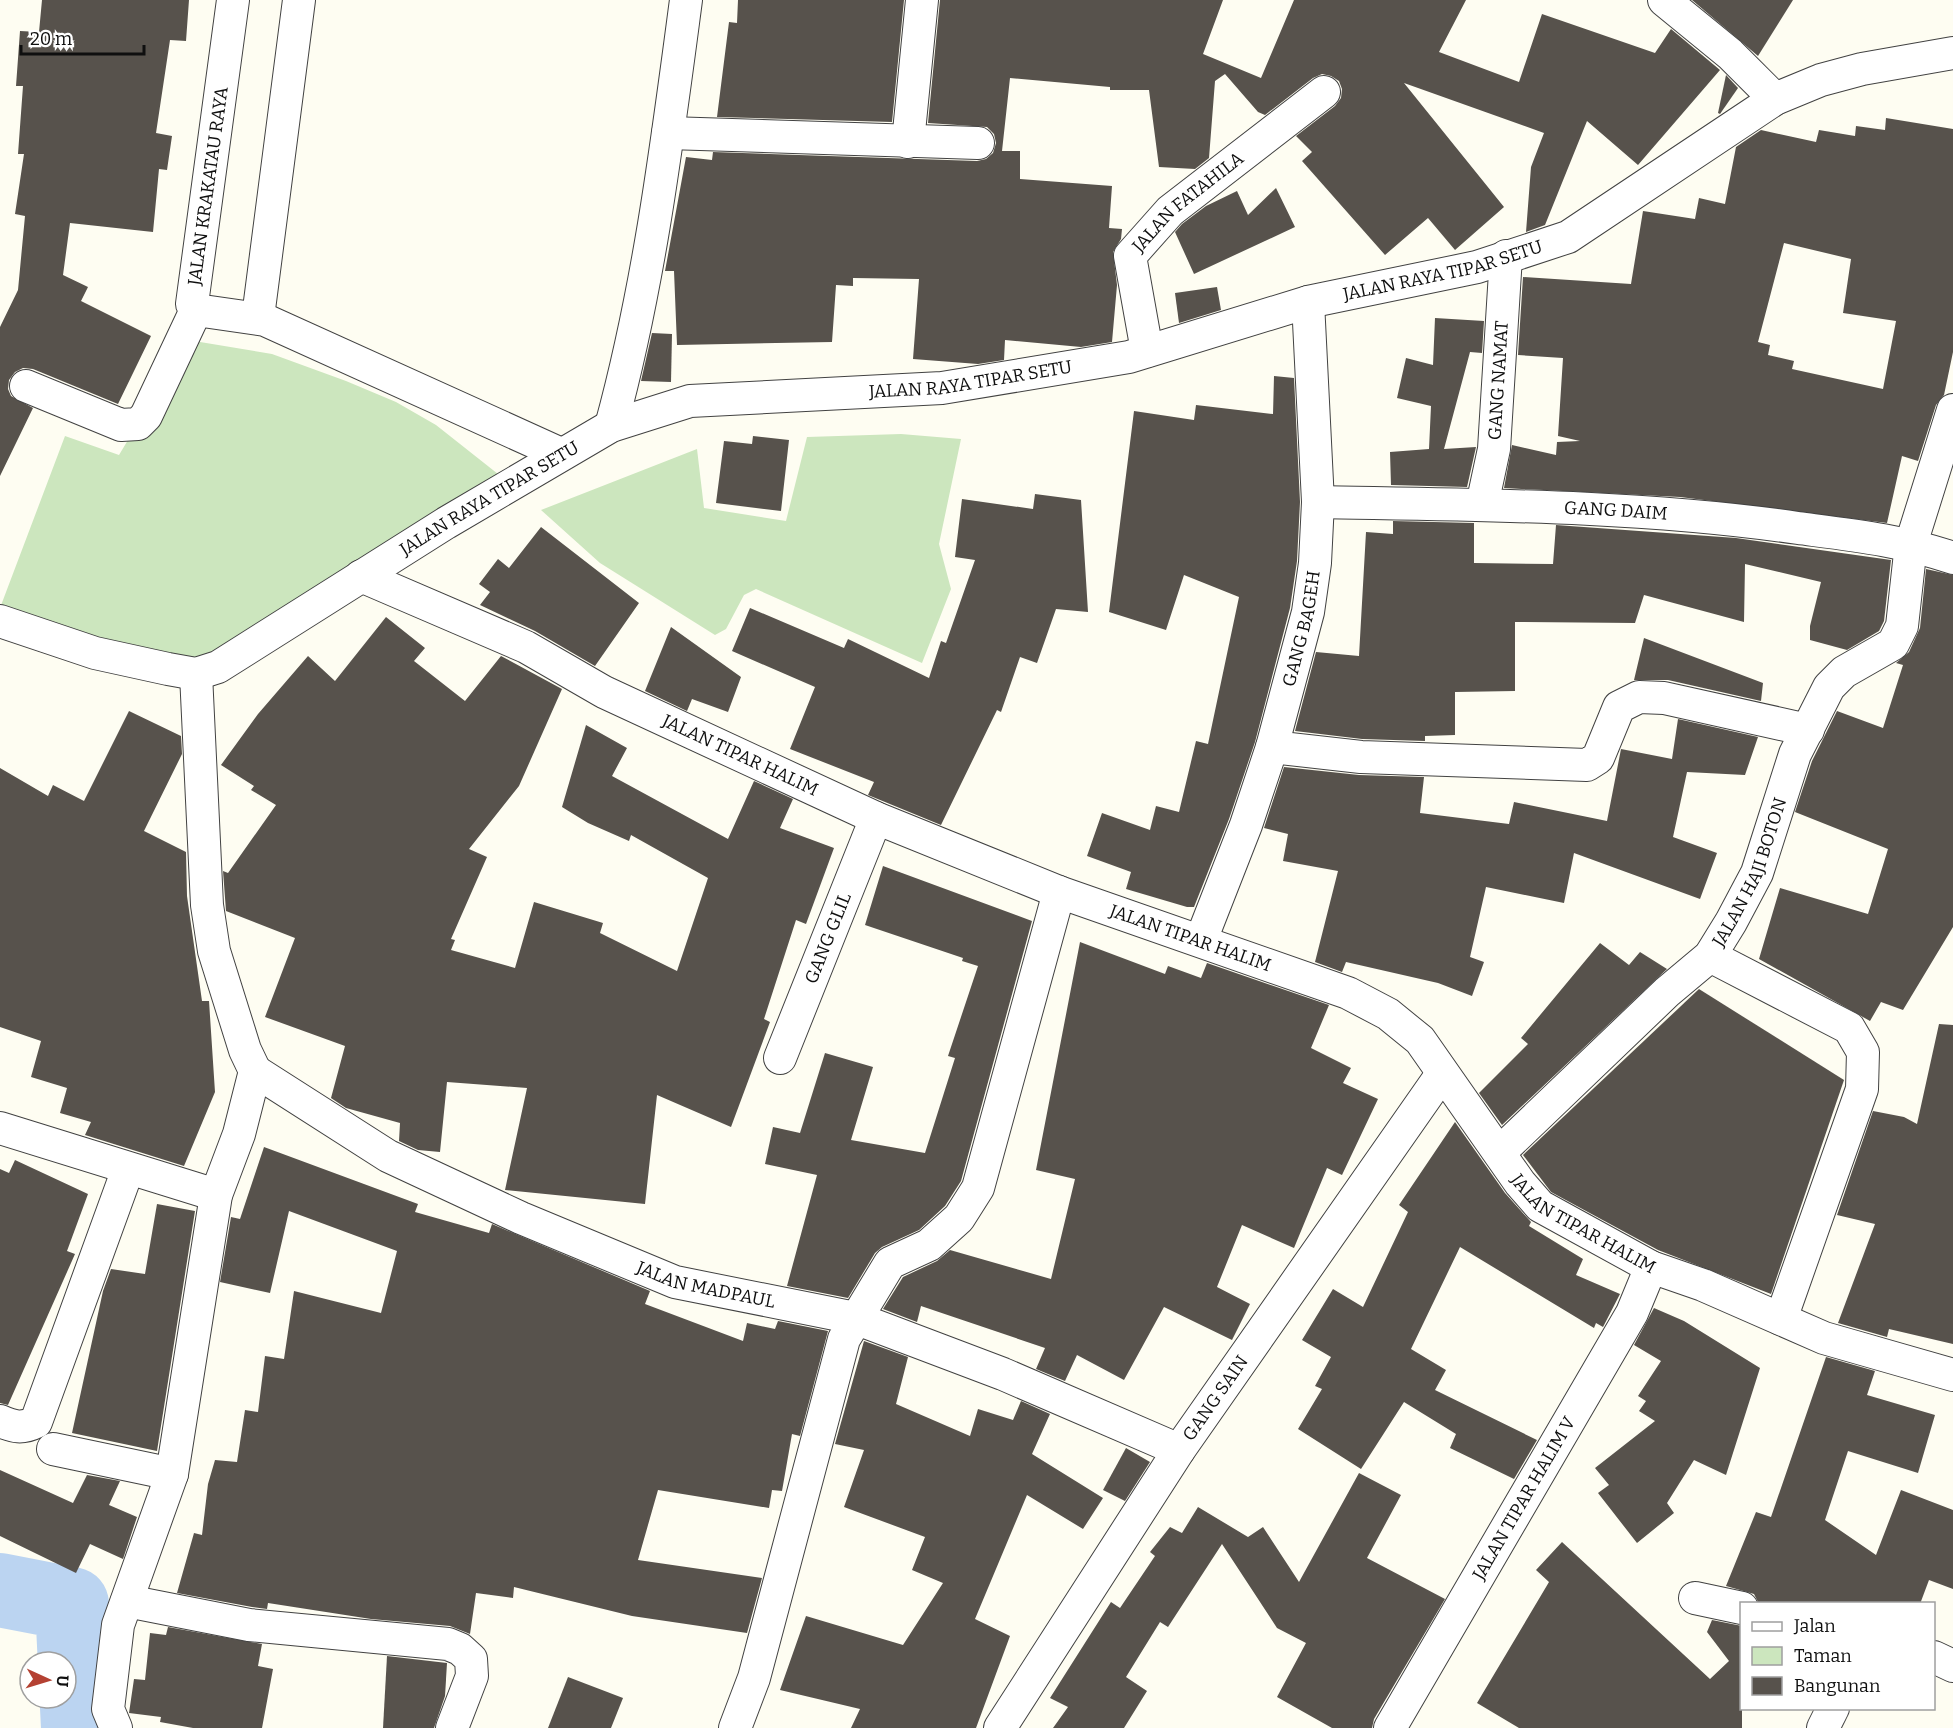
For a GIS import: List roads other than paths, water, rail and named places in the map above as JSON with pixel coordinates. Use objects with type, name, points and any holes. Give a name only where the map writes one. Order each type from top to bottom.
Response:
[{"type":"street","name":"JALAN KRAKATAU RAYA","points":[[233,0],[192,304],[196,310],[258,317],[561,454]]},
{"type":"street","points":[[258,317],[299,0]]},
{"type":"street","points":[[611,426],[631,354],[668,133],[686,0]]},
{"type":"street","points":[[908,142],[922,0]]},
{"type":"street","points":[[1664,0],[1730,54],[1775,99]]},
{"type":"street","name":"JALAN RAYA TIPAR SETU","points":[[196,674],[218,667],[361,576],[611,426],[690,401],[942,388],[1129,357],[1308,302],[1477,267],[1568,237],[1775,99],[1821,80],[1862,69],[1953,53]]},
{"type":"street","name":"JALAN FATAHILA","points":[[1148,351],[1130,256],[1170,211],[1324,92]]},
{"type":"street","points":[[668,133],[978,143]]},
{"type":"street","name":"GANG NAMAT","points":[[1482,505],[1494,449],[1506,256]]},
{"type":"street","name":"GANG BAGEH","points":[[1201,940],[1246,825],[1272,747],[1308,612],[1315,563],[1318,502],[1308,302]]},
{"type":"street","points":[[26,386],[122,425],[138,424],[146,416],[196,310]]},
{"type":"street","name":"JALAN HAJI BOTON","points":[[1500,1152],[1667,992],[1710,956],[1756,873],[1785,780],[1829,687],[1844,672],[1893,644],[1902,626],[1911,544],[1953,410]]},
{"type":"street","name":"GANG DAIM","points":[[1318,502],[1482,505],[1712,516],[1911,544]]},
{"type":"street","points":[[1911,544],[1953,558]]},
{"type":"street","name":"JALAN TIPAR HALIM","points":[[361,576],[526,647],[604,692],[876,818],[1059,892],[1348,993],[1388,1014],[1420,1040],[1442,1074],[1540,1206],[1651,1267],[1703,1285],[1824,1338],[1953,1375]]},
{"type":"street","points":[[0,621],[95,653],[196,674],[207,905],[214,951],[245,1050],[255,1071],[239,1134],[216,1195],[172,1474],[118,1625],[108,1709],[116,1728]]},
{"type":"street","points":[[1272,747],[1361,757],[1587,765],[1598,758],[1619,707],[1639,697],[1664,698],[1808,730]]},
{"type":"street","name":"GANG GLIL","points":[[780,1058],[876,818]]},
{"type":"street","points":[[735,1728],[754,1678],[844,1339],[890,1263],[929,1245],[959,1218],[978,1188],[1059,892]]},
{"type":"street","points":[[1710,956],[1849,1028],[1863,1052],[1862,1089],[1781,1319]]},
{"type":"street","name":"JALAN MADPAUL","points":[[255,1071],[388,1156],[521,1218],[675,1282],[855,1318],[1003,1374],[1179,1450]]},
{"type":"street","name":"GANG SAIN","points":[[1000,1728],[1179,1450],[1442,1074]]},
{"type":"street","points":[[0,1128],[216,1195]]},
{"type":"street","points":[[0,1421],[13,1427],[26,1427],[36,1422],[128,1169]]},
{"type":"street","name":"JALAN TIPAR HALIM V","points":[[1390,1728],[1632,1313],[1651,1267]]},
{"type":"street","points":[[52,1449],[172,1474]]},
{"type":"street","points":[[1695,1598],[1740,1608]]},
{"type":"street","points":[[127,1601],[249,1626],[448,1644],[460,1649],[471,1659],[472,1676],[452,1728]]},
{"type":"street","points":[[1935,1657],[1953,1666]]},
{"type":"street","points":[[1823,1728],[1832,1710]]},
{"type":"waterway","points":[[0,1590],[72,1604],[78,1728]]}]
